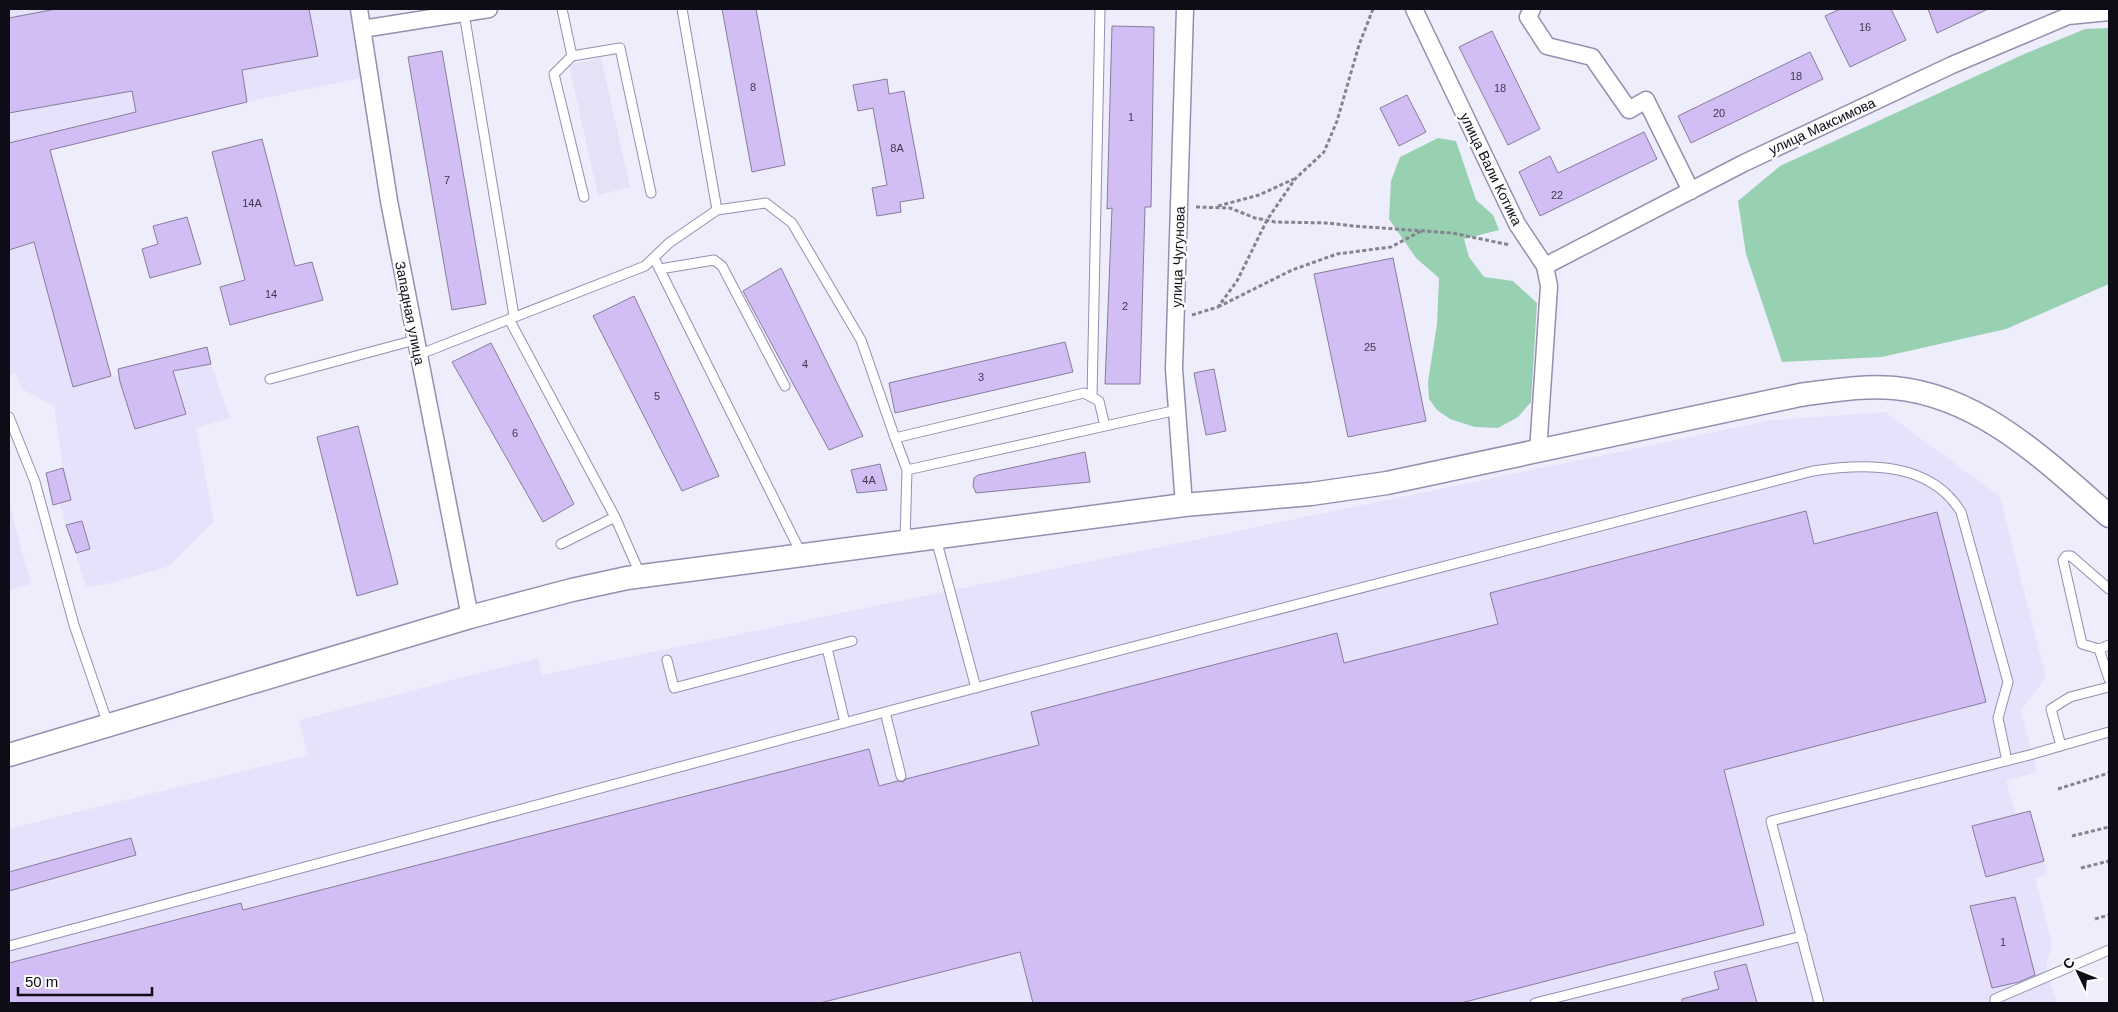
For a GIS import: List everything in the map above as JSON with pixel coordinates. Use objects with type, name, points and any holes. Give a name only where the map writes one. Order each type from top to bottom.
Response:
[{"type":"main road","points":[[9,755],[470,617],[572,590],[641,576],[1184,505],[1311,494],[1378,484],[1538,452],[1800,395],[1846,388],[1893,388],[1917,391],[1942,398],[1990,421],[2044,461],[2109,516]]},
{"type":"street","name":"Западная улица","points":[[359,9],[389,201],[470,617]]},
{"type":"street","points":[[362,29],[489,9]]},
{"type":"street","name":"улица Чугунова","points":[[1184,505],[1174,369],[1185,9]]},
{"type":"street","name":"улица Вали Котика","points":[[1414,9],[1517,224],[1545,266],[1549,286],[1538,452]]},
{"type":"street","points":[[1532,9],[1528,17],[1548,46],[1592,57],[1629,110],[1646,100],[1690,191]]},
{"type":"street","name":"улица Максимова","points":[[1545,266],[1744,163],[2067,12],[2109,12]]},
{"type":"lane","points":[[562,9],[572,56]]},
{"type":"lane","points":[[682,9],[717,210]]},
{"type":"lane","points":[[1092,397],[1100,9]]},
{"type":"lane","points":[[464,13],[512,317],[615,517],[641,576]]},
{"type":"lane","points":[[584,196],[554,74],[572,56],[620,48],[651,193]]},
{"type":"lane","points":[[270,379],[417,348],[512,317],[645,266],[669,243],[717,210],[766,203],[792,223],[861,340],[906,470],[905,542]]},
{"type":"lane","points":[[654,258],[802,556]]},
{"type":"lane","points":[[660,269],[714,260],[722,266],[785,386]]},
{"type":"lane","points":[[895,438],[1084,392],[1099,401],[1105,426]]},
{"type":"lane","points":[[906,470],[1177,410]]},
{"type":"lane","points":[[9,418],[35,482],[74,625],[108,724]]},
{"type":"lane","points":[[9,946],[976,688],[1813,471],[1847,466],[1906,471],[1926,478],[1954,500],[1961,512],[2008,682],[1998,718],[2007,761]]},
{"type":"lane","points":[[561,544],[615,517]]},
{"type":"lane","points":[[936,538],[976,688]]},
{"type":"lane","points":[[2109,589],[2071,556],[2066,556],[2062,560],[2082,644],[2099,649],[2109,645]]},
{"type":"lane","points":[[667,660],[674,688],[852,640]]},
{"type":"lane","points":[[827,648],[844,723]]},
{"type":"lane","points":[[2099,649],[2109,680]]},
{"type":"lane","points":[[2061,746],[2051,709],[2070,697],[2109,687]]},
{"type":"lane","points":[[885,712],[901,776]]},
{"type":"lane","points":[[1819,1003],[1772,820],[2007,761],[2109,732]]},
{"type":"lane","points":[[1535,1003],[1802,936]]},
{"type":"lane","points":[[1996,1003],[1995,999],[2109,950]]},
{"type":"path","points":[[1218,307],[1237,281],[1267,220],[1295,178],[1324,152],[1337,122],[1359,45],[1374,9]]},
{"type":"path","points":[[1212,207],[1259,196],[1295,178]]},
{"type":"path","points":[[1179,207],[1230,208],[1267,220],[1329,222],[1353,226],[1452,233],[1518,247],[1529,241]]},
{"type":"path","points":[[1176,316],[1190,316],[1218,307],[1292,270],[1337,254],[1391,247],[1424,230]]},
{"type":"path","points":[[2058,790],[2109,773]]},
{"type":"path","points":[[2072,836],[2109,827]]},
{"type":"path","points":[[2081,868],[2109,861]]},
{"type":"path","points":[[2095,919],[2109,915]]},
{"type":"shaded area","points":[[9,9],[352,9],[365,77],[247,102],[51,150],[111,376],[119,375],[118,369],[207,347],[230,418],[196,428],[214,521],[169,566],[111,583],[86,587],[60,504],[53,505],[46,473],[63,468],[54,406],[22,389],[16,373],[9,375]]},
{"type":"shaded area","points":[[601,58],[630,187],[598,195],[569,65]]},
{"type":"shaded area","points":[[1885,412],[2000,497],[2046,677],[2021,711],[2037,772],[2006,781],[2016,814],[2030,811],[2047,874],[2035,878],[2052,943],[2046,967],[2057,1003],[9,1003],[9,829],[308,755],[299,720],[538,658],[542,675],[1773,420]]},
{"type":"shaded area","points":[[9,503],[31,584],[9,590]]},
{"type":"green space","points":[[2109,28],[2109,284],[2006,329],[1882,357],[1782,362],[1746,254],[1738,201],[1780,166],[2022,55],[2085,29]]},
{"type":"green space","points":[[1438,138],[1456,141],[1476,200],[1493,215],[1499,230],[1464,239],[1469,257],[1484,277],[1513,281],[1537,303],[1531,402],[1518,417],[1498,428],[1475,427],[1450,419],[1437,410],[1429,399],[1428,382],[1437,324],[1439,278],[1416,258],[1389,219],[1391,181],[1400,157]]},
{"type":"building","points":[[56,9],[309,9],[318,56],[242,70],[247,102],[50,150],[111,376],[73,387],[34,242],[9,250],[9,143],[136,112],[132,91],[9,113],[9,18]]},
{"type":"building","points":[[722,9],[756,9],[785,165],[752,172]]},
{"type":"building","points":[[1840,9],[1891,9],[1906,40],[1850,67],[1825,16]]},
{"type":"building","points":[[1928,9],[1988,9],[1937,33]]},
{"type":"building","points":[[1112,26],[1154,27],[1151,207],[1145,207],[1140,384],[1105,384],[1112,208],[1107,209]]},
{"type":"building","points":[[1492,31],[1540,129],[1508,145],[1459,47]]},
{"type":"building","points":[[442,51],[486,304],[452,310],[408,57]]},
{"type":"building","points":[[1810,52],[1823,79],[1691,143],[1678,116]]},
{"type":"building","points":[[887,79],[889,94],[904,91],[924,198],[900,202],[901,212],[877,216],[872,188],[887,185],[873,108],[858,111],[853,85]]},
{"type":"building","points":[[1407,95],[1426,132],[1399,146],[1380,108]]},
{"type":"building","points":[[1644,132],[1657,159],[1540,216],[1519,172],[1550,156],[1558,173]]},
{"type":"building","points":[[262,139],[295,266],[312,262],[323,300],[230,325],[220,287],[245,280],[212,152]]},
{"type":"building","points":[[187,217],[201,264],[150,278],[142,249],[158,244],[153,226]]},
{"type":"building","points":[[1393,258],[1426,421],[1348,437],[1314,274]]},
{"type":"building","points":[[781,268],[863,436],[829,450],[743,291]]},
{"type":"building","points":[[634,296],[719,476],[682,491],[593,316]]},
{"type":"building","points":[[1065,342],[1073,372],[895,413],[889,383]]},
{"type":"building","points":[[491,343],[574,504],[543,522],[452,362]]},
{"type":"building","points":[[207,347],[211,364],[173,371],[186,414],[135,429],[120,382],[118,369]]},
{"type":"building","points":[[1214,369],[1226,431],[1206,435],[1194,373]]},
{"type":"building","points":[[358,426],[398,584],[357,596],[317,437]]},
{"type":"building","points":[[1085,452],[1090,482],[976,493],[973,486],[974,478],[978,475]]},
{"type":"building","points":[[880,464],[887,490],[857,493],[851,470]]},
{"type":"building","points":[[63,468],[71,500],[53,505],[46,473]]},
{"type":"building","points":[[1806,511],[1814,544],[1937,512],[1986,702],[1724,770],[1764,925],[1461,1003],[1033,1003],[1020,952],[820,1003],[9,1003],[9,963],[241,903],[243,910],[869,749],[879,786],[898,781],[903,782],[906,779],[1039,745],[1031,712],[1337,633],[1344,663],[1498,624],[1490,593]]},
{"type":"building","points":[[82,521],[90,549],[76,553],[66,525]]},
{"type":"building","points":[[2030,811],[2044,861],[1986,877],[1972,826]]},
{"type":"building","points":[[131,838],[136,855],[9,891],[9,872]]},
{"type":"building","points":[[2015,897],[2035,975],[2019,982],[1992,988],[1970,906]]},
{"type":"building","points":[[1746,964],[1757,1003],[1682,1003],[1682,999],[1719,989],[1714,972]]}]
